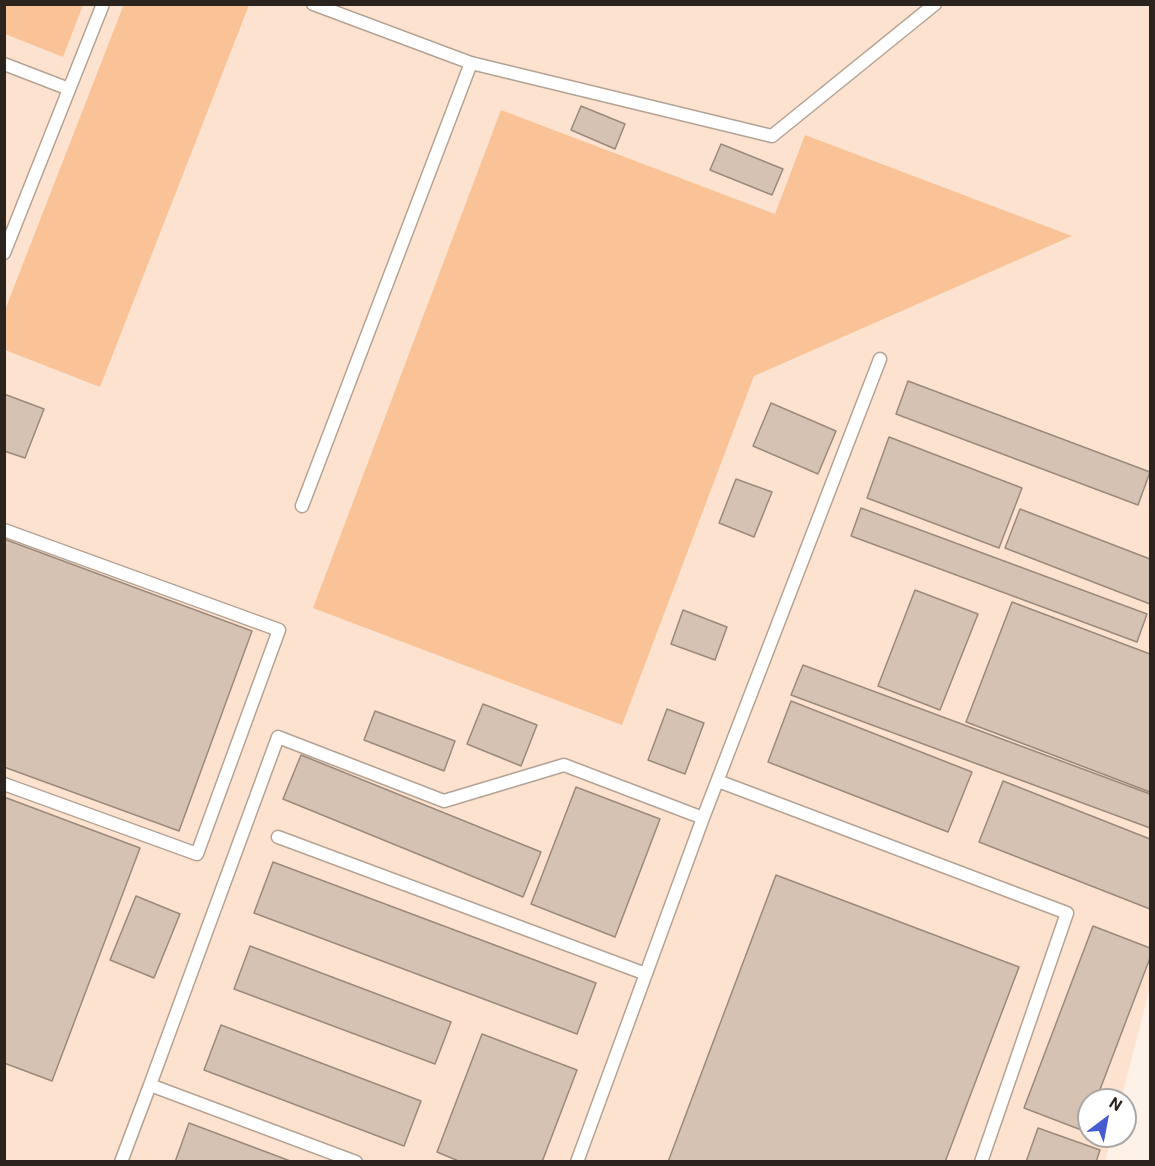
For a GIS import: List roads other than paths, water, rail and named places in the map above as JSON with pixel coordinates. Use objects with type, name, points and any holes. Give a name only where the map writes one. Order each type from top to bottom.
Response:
[{"type":"lane","points":[[4,253],[103,4]]},
{"type":"lane","points":[[313,4],[471,63],[772,136],[935,4]]},
{"type":"lane","points":[[302,506],[471,63]]},
{"type":"lane","points":[[4,64],[69,89]]},
{"type":"lane","points":[[577,1161],[703,818],[880,358]]},
{"type":"lane","points":[[4,530],[279,630],[197,854],[4,784]]},
{"type":"lane","points":[[121,1161],[278,737],[444,801],[564,765],[703,818]]},
{"type":"lane","points":[[718,781],[1067,913],[981,1161]]},
{"type":"lane","points":[[278,837],[646,974]]},
{"type":"lane","points":[[150,1085],[356,1161]]}]
